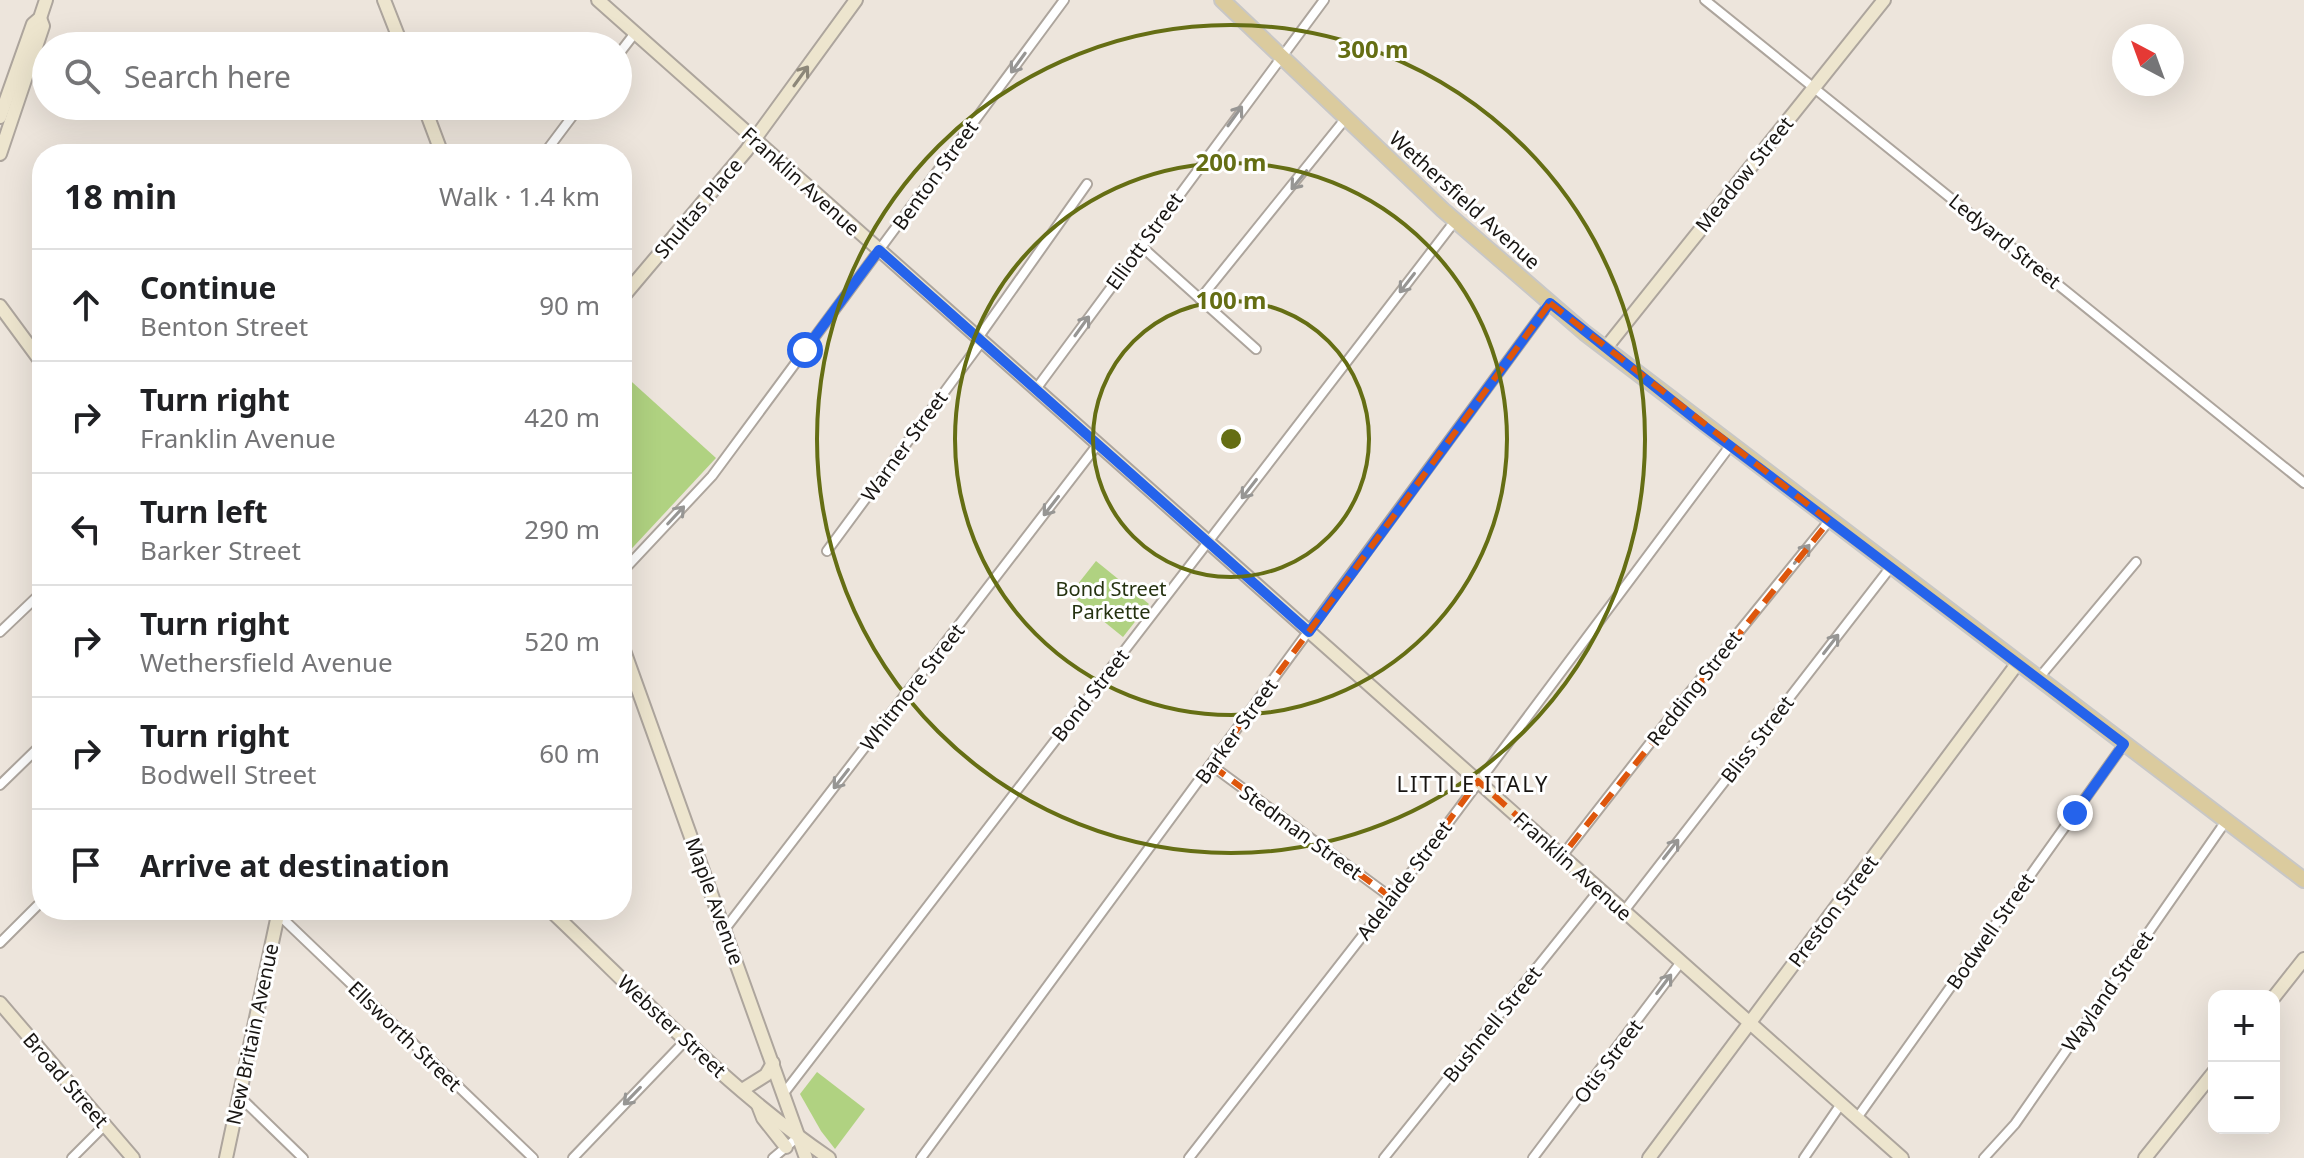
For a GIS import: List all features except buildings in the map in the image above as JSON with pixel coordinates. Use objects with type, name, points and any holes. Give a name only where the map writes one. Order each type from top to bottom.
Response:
[{"type":"main road","points":[[0,117],[33,24],[40,18],[46,0]]},
{"type":"main road","points":[[384,0],[397,32]]},
{"type":"main road","name":"Franklin Avenue","points":[[598,0],[1902,1158]]},
{"type":"main road","name":"Shultas Place","points":[[632,286],[755,140],[856,0]]},
{"type":"main road","name":"Wethersfield Avenue","points":[[1222,0],[1455,221],[1605,349],[2304,880]]},
{"type":"main road","name":"Meadow Street","points":[[1605,349],[1884,0]]},
{"type":"main road","points":[[40,18],[43,26],[41,32]]},
{"type":"main road","points":[[1,152],[32,59]]},
{"type":"main road","points":[[429,120],[438,144]]},
{"type":"main road","points":[[0,306],[32,349]]},
{"type":"main road","name":"Preston Street","points":[[1649,1158],[2017,664]]},
{"type":"main road","name":"Maple Avenue","points":[[632,673],[806,1158]]},
{"type":"main road","name":"New Britain Avenue","points":[[226,1158],[276,920]]},
{"type":"main road","name":"Webster Street","points":[[560,920],[742,1090],[798,1137],[829,1158]]},
{"type":"main road","points":[[2280,990],[2304,959]]},
{"type":"main road","name":"Broad Street","points":[[0,1003],[133,1158]]},
{"type":"main road","points":[[742,1090],[766,1075],[773,1063]]},
{"type":"main road","points":[[2145,1158],[2208,1079]]},
{"type":"main road","points":[[757,1102],[763,1118],[786,1147]]},
{"type":"street","name":"Benton Street","points":[[632,561],[712,476],[1064,0]]},
{"type":"street","name":"Elliott Street","points":[[1036,389],[1280,55],[1324,0]]},
{"type":"street","name":"Ledyard Street","points":[[1705,0],[2304,483]]},
{"type":"street","points":[[632,37],[635,33]]},
{"type":"street","points":[[1200,299],[1346,118]]},
{"type":"street","points":[[552,144],[570,120]]},
{"type":"street","name":"Warner Street","points":[[827,551],[1087,184]]},
{"type":"street","name":"Bond Street","points":[[784,1093],[1455,221]]},
{"type":"street","points":[[1141,246],[1256,349]]},
{"type":"street","name":"Barker Street","points":[[921,1158],[1550,303]]},
{"type":"street","name":"Whitmore Street","points":[[725,929],[1098,444]]},
{"type":"street","name":"Adelaide Street","points":[[1189,1158],[1392,898],[1730,446]]},
{"type":"street","name":"Redding Street","points":[[1562,856],[1829,521]]},
{"type":"street","points":[[2038,679],[2136,562]]},
{"type":"street","name":"Bliss Street","points":[[1624,911],[1890,568]]},
{"type":"street","points":[[0,632],[32,602]]},
{"type":"street","name":"Bodwell Street","points":[[1857,1118],[2124,744]]},
{"type":"street","points":[[0,785],[32,754]]},
{"type":"street","name":"Stedman Street","points":[[1211,765],[1392,898]]},
{"type":"street","name":"Wayland Street","points":[[1984,1158],[2015,1124],[2226,821]]},
{"type":"street","name":"Bushnell Street","points":[[1384,1158],[1600,889]]},
{"type":"street","points":[[0,943],[32,911]]},
{"type":"street","name":"Ellsworth Street","points":[[286,920],[533,1158]]},
{"type":"street","name":"Otis Street","points":[[1533,1158],[1681,962]]},
{"type":"street","points":[[573,1158],[686,1040]]},
{"type":"street","points":[[239,1096],[303,1158]]},
{"type":"street","points":[[1804,1158],[1841,1104]]},
{"type":"street","points":[[72,1158],[105,1125]]},
{"type":"street","points":[[773,1158],[798,1137]]},
{"type":"highlighted area","points":[[1550,303],[1829,521],[1562,856],[1478,781],[1392,898],[1211,765]]},
{"type":"green space","points":[[632,382],[716,458],[632,548]]},
{"type":"green space","name":"Bond Street Parkette","points":[[1096,561],[1149,604],[1123,637],[1070,594]]},
{"type":"green space","points":[[817,1072],[865,1109],[835,1149],[800,1094]]},
{"type":"district","name":"LITTLE ITALY","points":[[1473,783]]},
{"type":"route","points":[[805,350],[879,250],[1309,632],[1550,303],[1704,426],[2124,744],[2075,813]]}]
